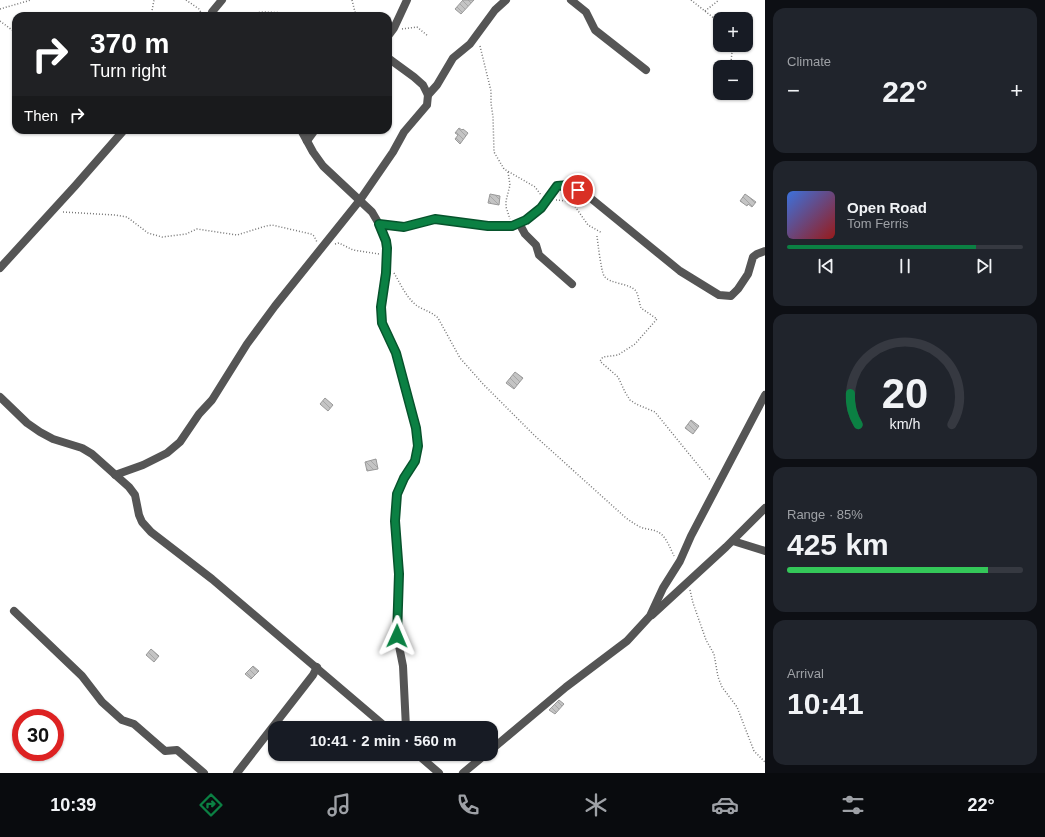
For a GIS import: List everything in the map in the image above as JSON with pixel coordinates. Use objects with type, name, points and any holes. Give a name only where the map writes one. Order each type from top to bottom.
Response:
[{"type":"street","points":[[212,12],[222,0]]},
{"type":"street","points":[[392,31],[407,0]]},
{"type":"street","points":[[428,94],[437,85],[453,58],[470,44],[495,10],[506,0]]},
{"type":"street","points":[[571,0],[586,12],[595,30],[646,70]]},
{"type":"street","points":[[115,475],[143,465],[167,453],[180,442],[199,414],[212,400],[247,344],[322,246],[360,200],[393,152],[404,132],[427,105],[428,94],[423,85],[392,61]]},
{"type":"street","points":[[0,268],[52,212],[120,134]]},
{"type":"street","points":[[303,134],[323,166],[372,212],[386,241],[387,259],[381,307],[382,323],[396,353],[416,428],[418,446],[415,461],[404,478],[397,494],[395,521],[399,574],[397,636],[403,666],[406,721]]},
{"type":"street","points":[[307,141],[312,134]]},
{"type":"street","points":[[379,224],[404,227],[435,219],[488,226],[516,225],[541,208],[557,186],[569,185],[588,196],[680,271],[719,295],[731,296],[738,289],[748,274],[753,257],[765,251]]},
{"type":"street","points":[[516,225],[536,245],[539,255],[572,284]]},
{"type":"street","points":[[650,616],[663,588],[680,561],[718,484],[765,396]]},
{"type":"street","points":[[0,397],[40,432],[53,439],[82,448],[92,454],[135,495],[142,522],[151,532],[212,579],[379,721]]},
{"type":"street","points":[[498,744],[566,687],[627,641],[650,616],[689,582],[765,508]]},
{"type":"street","points":[[733,540],[765,551]]},
{"type":"street","points":[[14,611],[82,676],[102,702],[122,720],[134,724],[165,751],[177,750],[204,773]]},
{"type":"street","points":[[237,773],[313,675],[317,667]]},
{"type":"street","points":[[425,761],[439,773]]},
{"type":"street","points":[[463,773],[478,761]]},
{"type":"path","points":[[0,9],[31,0]]},
{"type":"path","points":[[152,12],[154,0]]},
{"type":"path","points":[[186,0],[199,9],[201,12]]},
{"type":"path","points":[[352,0],[355,12]]},
{"type":"path","points":[[691,0],[695,5],[713,18]]},
{"type":"path","points":[[705,11],[719,0]]},
{"type":"path","points":[[0,21],[12,29]]},
{"type":"path","points":[[394,28],[404,29],[417,27],[428,36]]},
{"type":"path","points":[[480,46],[491,91],[494,122],[493,150],[501,166],[508,172],[530,183],[540,194],[548,198],[574,205],[588,225],[602,233]]},
{"type":"path","points":[[508,172],[510,185],[506,207],[516,225]]},
{"type":"path","points":[[52,212],[127,217],[148,234],[162,237],[186,234],[197,229],[237,235],[258,228],[272,226],[311,234],[322,246],[326,247],[339,243],[353,250],[387,259],[407,295],[415,304],[424,310],[433,313],[438,318],[460,358],[484,385],[536,436],[626,518],[636,525],[655,530],[661,534],[666,539],[674,556],[680,561]]},
{"type":"path","points":[[597,236],[603,274],[609,280],[634,289],[637,293],[641,308],[657,319],[635,344],[618,355],[603,357],[600,361],[618,377],[630,400],[655,412],[710,480],[718,484]]},
{"type":"path","points":[[689,582],[695,609],[706,640],[714,654],[718,677],[722,687],[737,707],[754,751],[765,762]]},
{"type":"building","points":[[463,0],[474,0],[461,14],[455,9]]},
{"type":"building","points":[[459,128],[468,133],[460,144],[455,139],[458,135],[455,133]]},
{"type":"building","points":[[490,194],[500,196],[499,205],[488,203]]},
{"type":"building","points":[[745,194],[756,202],[752,207],[748,204],[747,206],[740,201]]},
{"type":"building","points":[[515,372],[523,378],[514,389],[506,383]]},
{"type":"building","points":[[325,398],[333,405],[328,411],[320,404]]},
{"type":"building","points":[[691,420],[699,426],[693,434],[685,428]]},
{"type":"building","points":[[376,459],[378,469],[367,471],[365,462]]},
{"type":"building","points":[[151,649],[159,656],[154,662],[146,655]]},
{"type":"building","points":[[253,666],[259,671],[251,679],[245,674]]},
{"type":"building","points":[[559,700],[564,704],[555,714],[549,710]]},
{"type":"route","points":[[397,636],[399,574],[395,521],[397,494],[404,478],[415,461],[418,446],[416,428],[396,353],[382,323],[381,307],[386,273],[387,248],[386,241],[379,224],[404,227],[435,219],[488,226],[512,226],[526,220],[541,208],[557,186],[569,185],[578,190]]}]
